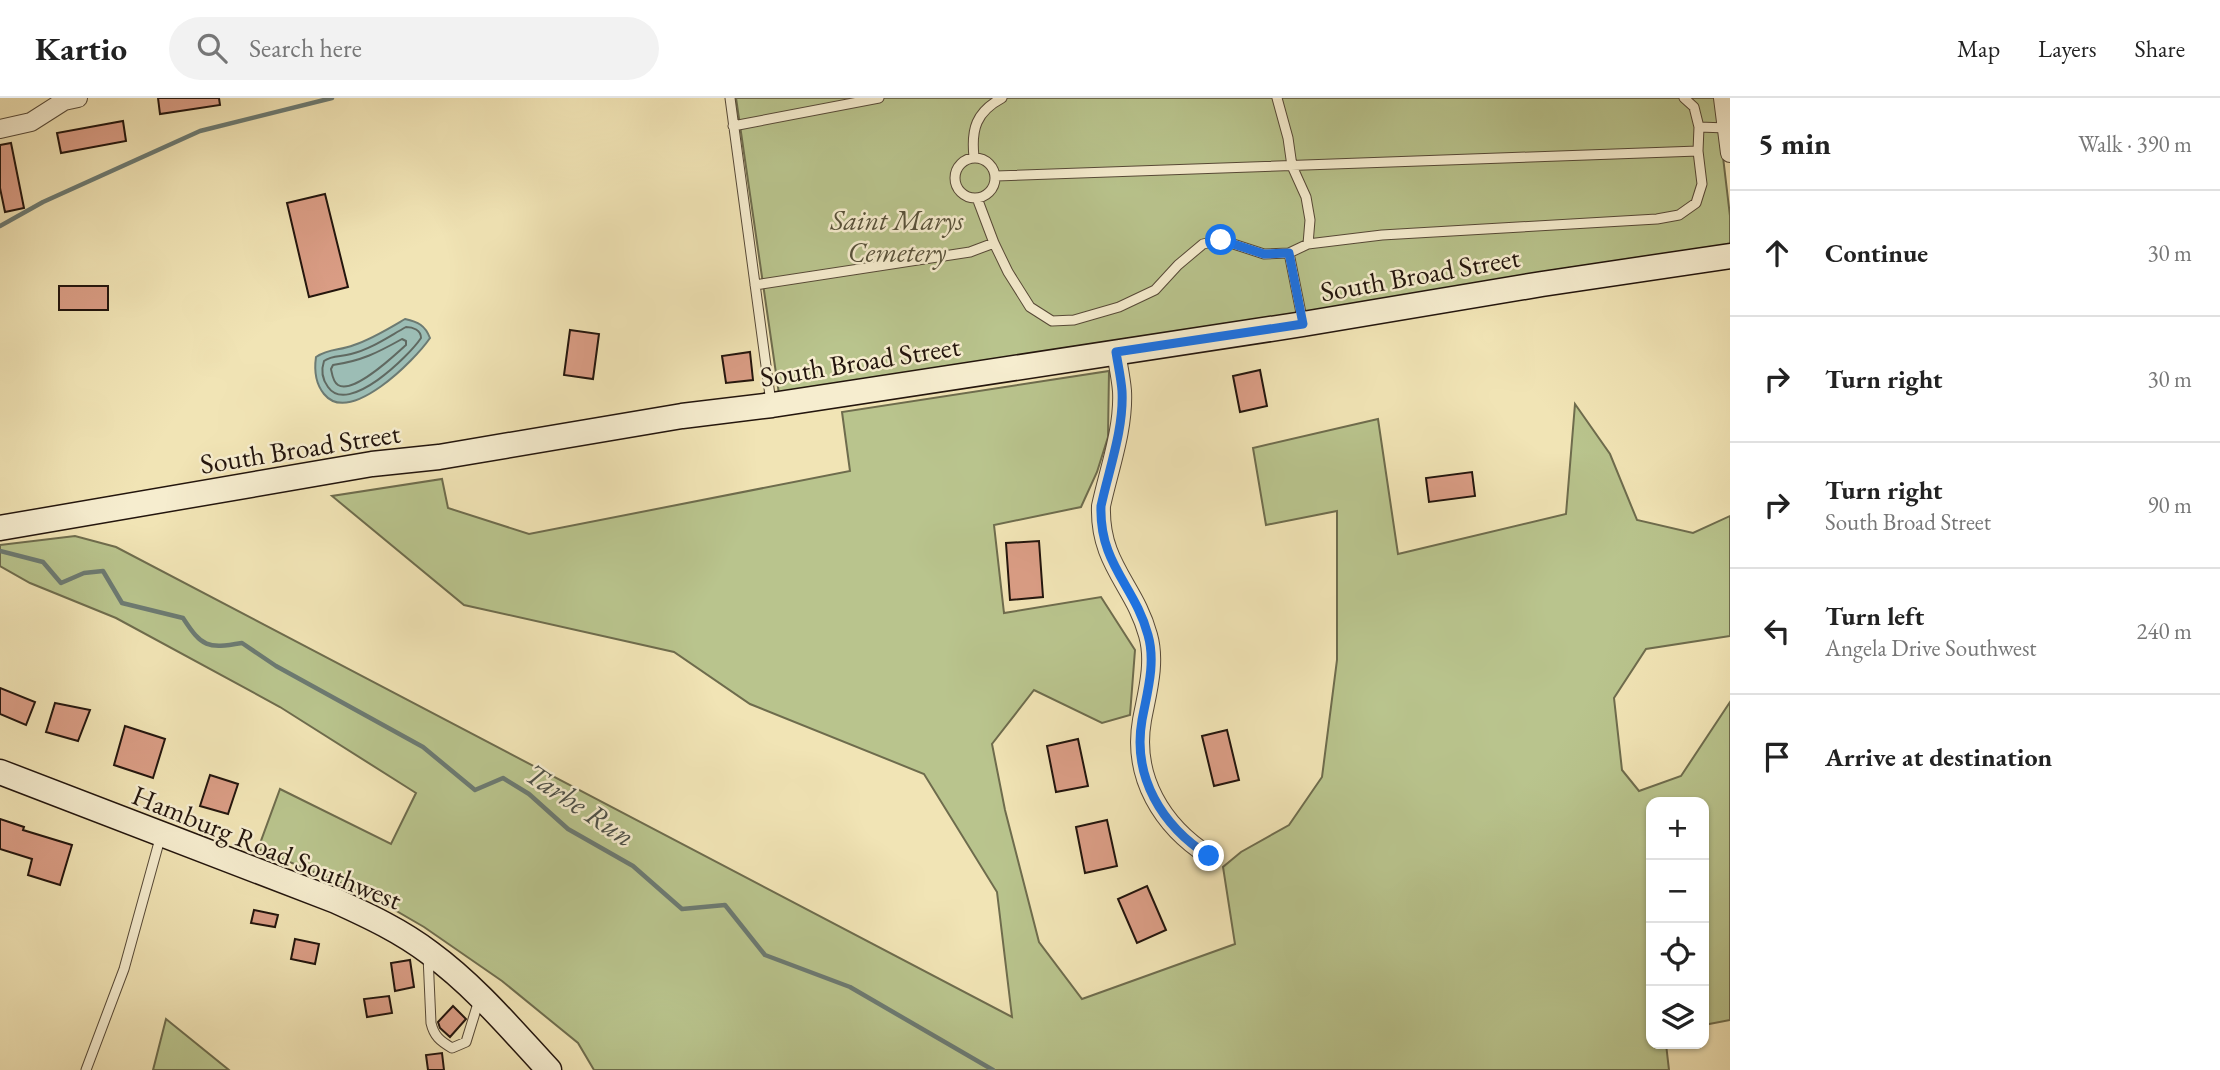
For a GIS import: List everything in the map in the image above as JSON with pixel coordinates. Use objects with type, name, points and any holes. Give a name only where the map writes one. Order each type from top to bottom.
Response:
[{"type":"street","points":[[0,129],[31,122],[64,101],[78,98]]},
{"type":"street","points":[[1723,98],[1730,153]]},
{"type":"street","name":"South Broad Street","points":[[0,527],[372,464],[439,457],[669,419],[1303,324],[1730,256]]},
{"type":"street","points":[[1116,352],[1122,406],[1101,506],[1101,518],[1103,539],[1111,561],[1142,618],[1149,637],[1150,678],[1139,741],[1140,760],[1145,779],[1163,815],[1191,845],[1209,856]]},
{"type":"street","name":"Hamburg Road Southwest","points":[[0,772],[377,919],[428,951],[480,997],[549,1070]]},
{"type":"lane","points":[[730,98],[772,405]]},
{"type":"lane","points":[[733,126],[879,98]]},
{"type":"lane","points":[[974,157],[972,137],[979,118],[990,105],[1002,98]]},
{"type":"lane","points":[[1277,98],[1288,138],[1292,166],[1306,197],[1310,220],[1308,244]]},
{"type":"lane","points":[[977,198],[994,243],[1030,307],[1052,321],[1074,320],[1119,307],[1156,290],[1178,265],[1203,244],[1221,240],[1264,254],[1289,253],[1308,244],[1382,235],[1657,219],[1679,215],[1696,203],[1702,184],[1698,151],[1699,127],[1694,107],[1684,98]]},
{"type":"lane","points":[[1699,127],[1727,128]]},
{"type":"lane","points":[[996,176],[1698,151]]},
{"type":"lane","points":[[974,157],[989,162],[996,176],[991,191],[977,198],[962,193],[955,179],[960,164],[974,157]]},
{"type":"lane","points":[[755,285],[970,252],[994,243]]},
{"type":"lane","points":[[1289,253],[1303,324]]},
{"type":"lane","points":[[86,1070],[124,969],[161,834]]},
{"type":"lane","points":[[428,951],[431,1023],[433,1032],[440,1041],[452,1048],[466,1042],[480,997]]},
{"type":"green space","name":"Saint Marys Cemetery","points":[[736,98],[1716,98],[1730,216],[1730,247],[779,394]]},
{"type":"green space","points":[[1109,371],[1108,437],[1097,472],[1081,507],[994,525],[1004,613],[1101,597],[1135,650],[1130,715],[1102,723],[1034,690],[992,744],[1005,810],[1039,942],[1082,999],[1235,944],[1223,867],[1241,852],[1289,825],[1322,777],[1337,660],[1337,511],[1266,525],[1253,448],[1378,419],[1398,554],[1566,514],[1575,404],[1610,454],[1637,520],[1693,533],[1730,516],[1730,636],[1646,649],[1614,698],[1622,770],[1639,791],[1681,776],[1730,702],[1730,1020],[1709,1024],[1709,797],[1646,797],[1646,1049],[1667,1049],[1669,1070],[594,1070],[578,1043],[502,981],[424,927],[367,894],[258,849],[280,789],[391,844],[416,793],[280,707],[116,618],[30,583],[0,566],[0,545],[75,536],[116,547],[1012,1017],[997,892],[924,774],[750,704],[674,652],[464,605],[332,496],[442,479],[448,508],[529,534],[850,471],[842,412]]},
{"type":"green space","points":[[166,1019],[229,1070],[153,1070]]},
{"type":"water","points":[[405,319],[420,325],[430,338],[397,374],[365,396],[349,402],[335,402],[324,394],[316,377],[316,357],[367,340]]},
{"type":"building","points":[[158,98],[219,98],[220,105],[160,114]]},
{"type":"building","points":[[123,121],[126,141],[61,153],[57,133]]},
{"type":"building","points":[[11,143],[24,208],[5,212],[0,188],[0,145]]},
{"type":"building","points":[[325,194],[348,287],[309,297],[287,203]]},
{"type":"building","points":[[59,286],[108,286],[108,310],[59,310]]},
{"type":"building","points":[[570,330],[599,334],[593,379],[564,375]]},
{"type":"building","points":[[750,352],[753,380],[726,383],[722,356]]},
{"type":"building","points":[[1260,370],[1267,406],[1240,412],[1233,376]]},
{"type":"building","points":[[1472,472],[1475,496],[1429,502],[1426,478]]},
{"type":"building","points":[[1039,541],[1043,597],[1010,600],[1006,543]]},
{"type":"building","points":[[0,688],[35,702],[26,725],[0,714]]},
{"type":"building","points":[[55,703],[90,710],[78,741],[46,732]]},
{"type":"building","points":[[125,726],[165,739],[153,778],[114,765]]},
{"type":"building","points":[[1227,730],[1239,780],[1214,786],[1202,736]]},
{"type":"building","points":[[1078,739],[1088,786],[1056,792],[1047,746]]},
{"type":"building","points":[[210,775],[238,784],[228,814],[200,806]]},
{"type":"building","points":[[0,819],[24,827],[23,830],[72,845],[60,885],[28,875],[32,859],[0,849]]},
{"type":"building","points":[[1107,820],[1117,866],[1085,873],[1076,827]]},
{"type":"building","points":[[1147,886],[1166,930],[1137,943],[1118,899]]},
{"type":"building","points":[[254,910],[278,915],[275,927],[251,923]]},
{"type":"building","points":[[295,939],[319,944],[315,964],[291,959]]},
{"type":"building","points":[[410,960],[414,987],[395,991],[391,963]]},
{"type":"building","points":[[389,996],[392,1013],[367,1017],[364,999]]},
{"type":"building","points":[[453,1006],[466,1019],[450,1037],[440,1028],[438,1022]]},
{"type":"building","points":[[442,1053],[444,1070],[428,1070],[426,1055]]},
{"type":"waterway","name":"Tarhe Run","points":[[0,226],[43,202],[200,131],[332,98]]},
{"type":"waterway","name":"Tarhe Run","points":[[0,551],[43,562],[61,583],[84,573],[103,571],[122,603],[183,618],[195,635],[206,644],[221,646],[242,643],[276,666],[423,747],[475,790],[503,778],[529,794],[568,829],[633,866],[682,909],[725,905],[765,955],[850,987],[993,1070]]},
{"type":"route","points":[[1209,856],[1191,845],[1176,831],[1163,815],[1145,779],[1139,741],[1150,678],[1149,637],[1142,618],[1111,561],[1103,539],[1101,506],[1122,406],[1116,352],[1303,324],[1289,253],[1264,254],[1221,240]]}]
